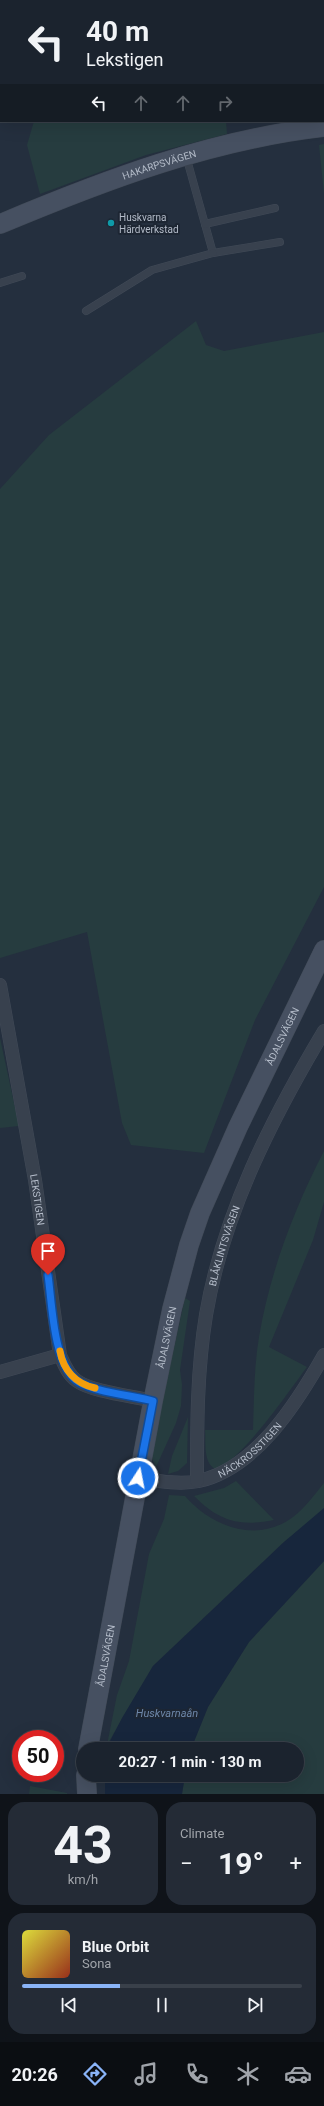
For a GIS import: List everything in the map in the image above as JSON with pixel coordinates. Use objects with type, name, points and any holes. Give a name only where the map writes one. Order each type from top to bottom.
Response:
[{"type":"main road","name":"HAKARPSVÄGEN","points":[[0,224],[121,176],[185,154],[242,140],[324,126]]},
{"type":"main road","name":"ÅDALSVÄGEN","points":[[89,1742],[153,1401],[172,1309],[194,1228],[238,1127],[324,950]]},
{"type":"main road","points":[[86,1782],[87,1794]]},
{"type":"street","name":"LEKSTIGEN","points":[[0,985],[35,1180],[60,1355],[66,1369],[76,1380],[89,1387],[153,1401]]},
{"type":"street","name":"BLÅKLINTSVÄGEN","points":[[198,1481],[197,1398],[200,1356],[214,1275],[230,1224],[252,1170],[286,1098],[324,1031]]},
{"type":"street","points":[[0,1372],[60,1355]]},
{"type":"street","name":"NÄCKROSSTIGEN","points":[[138,1478],[161,1482],[198,1481],[222,1474],[248,1456],[289,1410],[309,1382],[324,1355]]},
{"type":"lane","points":[[185,154],[189,162],[213,253]]},
{"type":"lane","points":[[205,224],[275,208]]},
{"type":"lane","points":[[86,311],[152,270],[213,253],[280,242]]},
{"type":"lane","points":[[0,283],[22,276]]},
{"type":"green space","points":[[34,122],[226,122],[227,134],[146,155],[40,194],[27,145]]},
{"type":"green space","points":[[324,144],[324,194],[319,145]]},
{"type":"green space","points":[[196,321],[206,345],[224,351],[324,332],[324,887],[255,1020],[204,1153],[131,1145],[122,1123],[87,932],[0,958],[0,489],[49,435]]},
{"type":"green space","points":[[0,1038],[19,1126],[0,1128]]},
{"type":"green space","points":[[324,1151],[324,1202],[313,1240],[269,1347],[307,1367],[251,1440],[226,1464],[215,1469],[211,1466],[207,1457],[205,1430],[253,1430],[254,1383],[257,1348],[276,1265],[293,1218]]},
{"type":"green space","points":[[185,1298],[190,1301],[180,1370],[182,1385],[181,1406],[176,1423],[156,1467],[152,1459],[157,1425]]},
{"type":"green space","points":[[188,1417],[187,1463],[178,1471],[168,1474],[172,1456]]},
{"type":"green space","points":[[236,1481],[274,1520],[250,1523],[230,1520],[212,1511],[194,1496],[224,1488]]},
{"type":"green space","points":[[324,1483],[324,1511],[284,1542],[153,1666],[108,1742],[117,1695],[129,1661],[149,1554],[164,1519],[169,1495],[185,1496],[208,1516],[236,1528],[250,1530],[265,1529],[279,1525],[293,1517],[306,1505]]},
{"type":"green space","points":[[324,1561],[324,1794],[182,1794],[184,1782],[304,1782],[304,1742],[194,1742],[208,1707],[249,1642]]},
{"type":"green space","points":[[30,1786],[67,1793],[67,1794],[29,1794]]},
{"type":"water","name":"Huskvarnaån","points":[[324,1508],[324,1561],[249,1642],[208,1707],[194,1742],[110,1742],[153,1666],[284,1542]]},
{"type":"water","points":[[105,1782],[184,1782],[182,1794],[105,1794]]},
{"type":"slow traffic","points":[[60,1351],[60,1355],[66,1369],[76,1380],[89,1387],[95,1388]]},
{"type":"place","name":"Huskvarna Härdverkstad","points":[[111,223]]},
{"type":"route","points":[[48,1275],[60,1355],[66,1369],[76,1380],[89,1387],[153,1401],[138,1478]]}]
